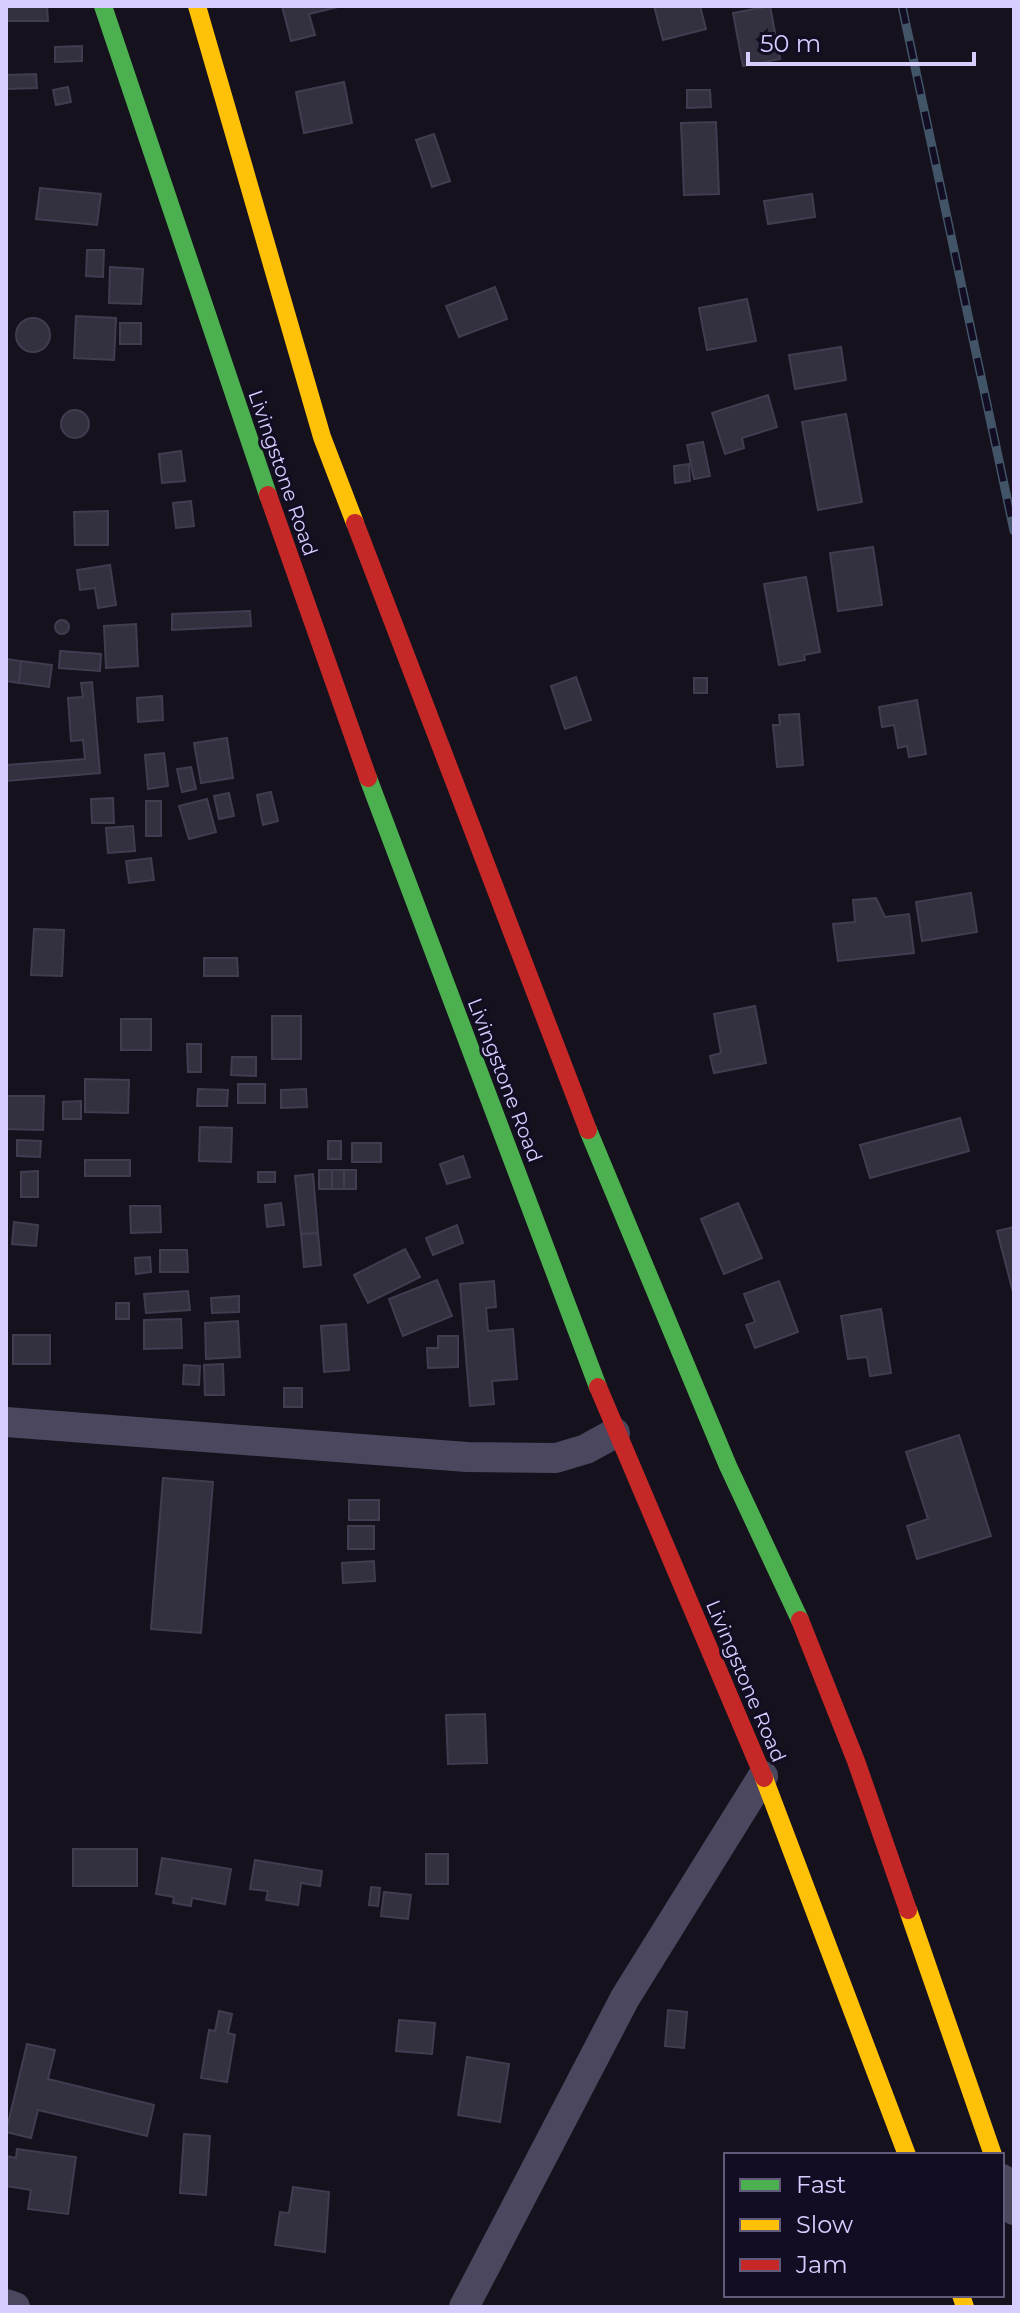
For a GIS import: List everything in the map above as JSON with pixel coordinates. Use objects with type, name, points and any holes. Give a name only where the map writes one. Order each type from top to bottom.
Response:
[{"type":"main road","name":"Livingstone Road","points":[[103,6],[316,639],[615,1433],[763,1776],[906,2153]]},
{"type":"main road","points":[[197,6],[322,437],[603,1168],[728,1466],[815,1655],[992,2153]]},
{"type":"street","points":[[6,1422],[467,1457],[556,1458],[586,1449],[615,1433]]},
{"type":"street","points":[[464,2307],[625,1998],[763,1776]]},
{"type":"street","points":[[1004,2184],[1014,2210]]},
{"type":"street","points":[[6,2304],[15,2307]]},
{"type":"building","points":[[6,6],[47,6],[48,21],[6,21]]},
{"type":"building","points":[[282,6],[342,6],[309,14],[315,35],[291,41]]},
{"type":"building","points":[[654,6],[700,6],[706,29],[663,40]]},
{"type":"building","points":[[770,6],[780,59],[743,66],[733,13]]},
{"type":"building","points":[[82,46],[82,61],[55,62],[55,47]]},
{"type":"building","points":[[36,74],[37,88],[6,89],[6,75]]},
{"type":"building","points":[[344,82],[352,123],[304,133],[296,92]]},
{"type":"building","points":[[68,87],[71,102],[56,105],[53,90]]},
{"type":"building","points":[[687,90],[710,90],[711,107],[687,108]]},
{"type":"building","points":[[716,122],[719,194],[684,195],[681,123]]},
{"type":"building","points":[[434,134],[450,181],[432,187],[416,140]]},
{"type":"building","points":[[40,188],[101,194],[97,225],[36,219]]},
{"type":"building","points":[[812,194],[815,217],[768,224],[764,201]]},
{"type":"building","points":[[87,250],[104,250],[103,277],[86,276]]},
{"type":"building","points":[[110,267],[143,269],[141,304],[109,303]]},
{"type":"building","points":[[495,287],[507,319],[459,337],[446,306]]},
{"type":"building","points":[[747,299],[756,341],[707,350],[699,308]]},
{"type":"building","points":[[76,316],[116,318],[114,360],[74,358]]},
{"type":"building","points":[[33,318],[45,323],[50,335],[45,347],[33,352],[21,347],[16,335],[21,323]]},
{"type":"building","points":[[120,323],[141,323],[141,344],[120,344]]},
{"type":"building","points":[[841,347],[846,380],[795,389],[789,355]]},
{"type":"building","points":[[768,395],[777,427],[742,438],[744,448],[725,454],[712,413]]},
{"type":"building","points":[[75,410],[85,414],[89,424],[85,434],[75,438],[65,434],[61,424],[65,414]]},
{"type":"building","points":[[846,414],[862,502],[818,510],[802,422]]},
{"type":"building","points":[[703,442],[710,476],[694,479],[687,445]]},
{"type":"building","points":[[181,451],[185,481],[162,483],[159,454]]},
{"type":"building","points":[[689,464],[690,481],[675,483],[674,466]]},
{"type":"building","points":[[191,501],[194,526],[176,528],[173,503]]},
{"type":"building","points":[[108,511],[108,545],[75,545],[74,512]]},
{"type":"building","points":[[873,547],[882,605],[838,611],[830,553]]},
{"type":"building","points":[[110,565],[116,605],[98,608],[95,588],[80,590],[77,570]]},
{"type":"building","points":[[806,577],[820,652],[804,655],[805,660],[779,665],[764,584]]},
{"type":"building","points":[[250,611],[251,626],[172,630],[172,614]]},
{"type":"building","points":[[62,620],[69,627],[62,634],[55,627]]},
{"type":"building","points":[[136,624],[138,666],[106,668],[104,626]]},
{"type":"building","points":[[60,651],[101,654],[100,671],[59,668]]},
{"type":"building","points":[[6,659],[21,661],[19,683],[6,681]]},
{"type":"building","points":[[21,661],[52,665],[49,687],[19,683]]},
{"type":"building","points":[[576,677],[591,720],[565,729],[551,686]]},
{"type":"building","points":[[694,678],[707,678],[707,693],[694,693]]},
{"type":"building","points":[[92,682],[100,773],[6,781],[6,765],[85,759],[83,740],[71,741],[68,698],[83,697],[81,683]]},
{"type":"building","points":[[162,696],[163,720],[138,722],[137,698]]},
{"type":"building","points":[[917,700],[926,754],[909,757],[907,746],[898,748],[894,725],[882,727],[879,707]]},
{"type":"building","points":[[799,714],[803,765],[777,767],[773,725],[780,725],[779,715]]},
{"type":"building","points":[[227,738],[233,778],[201,783],[194,743]]},
{"type":"building","points":[[164,753],[168,786],[148,789],[145,755]]},
{"type":"building","points":[[191,767],[196,789],[182,792],[177,769]]},
{"type":"building","points":[[271,792],[278,821],[263,825],[257,795]]},
{"type":"building","points":[[229,793],[234,816],[219,819],[214,796]]},
{"type":"building","points":[[113,798],[114,823],[92,823],[91,799]]},
{"type":"building","points":[[207,799],[216,832],[189,839],[179,806]]},
{"type":"building","points":[[146,801],[161,801],[161,836],[146,836]]},
{"type":"building","points":[[133,826],[135,851],[108,853],[106,828]]},
{"type":"building","points":[[151,858],[154,880],[129,883],[126,861]]},
{"type":"building","points":[[971,893],[977,932],[922,941],[916,902]]},
{"type":"building","points":[[876,898],[885,917],[909,914],[914,953],[838,961],[833,924],[855,922],[853,900]]},
{"type":"building","points":[[34,929],[64,930],[62,976],[31,975]]},
{"type":"building","points":[[204,958],[237,958],[238,976],[204,976]]},
{"type":"building","points":[[755,1006],[766,1063],[714,1073],[710,1056],[721,1053],[714,1014]]},
{"type":"building","points":[[272,1016],[301,1016],[301,1059],[272,1059]]},
{"type":"building","points":[[121,1019],[151,1019],[151,1050],[121,1050]]},
{"type":"building","points":[[187,1044],[201,1044],[201,1072],[188,1072]]},
{"type":"building","points":[[232,1057],[256,1057],[256,1076],[231,1075]]},
{"type":"building","points":[[85,1079],[129,1080],[128,1113],[85,1112]]},
{"type":"building","points":[[238,1084],[265,1084],[265,1103],[238,1103]]},
{"type":"building","points":[[198,1089],[228,1090],[227,1106],[197,1106]]},
{"type":"building","points":[[306,1089],[307,1107],[281,1108],[281,1090]]},
{"type":"building","points":[[6,1096],[44,1096],[43,1130],[6,1129]]},
{"type":"building","points":[[81,1101],[81,1119],[63,1119],[63,1102]]},
{"type":"building","points":[[960,1118],[969,1151],[870,1178],[860,1145]]},
{"type":"building","points":[[200,1127],[232,1128],[231,1162],[199,1161]]},
{"type":"building","points":[[17,1140],[41,1141],[40,1157],[17,1156]]},
{"type":"building","points":[[328,1141],[341,1141],[341,1159],[328,1159]]},
{"type":"building","points":[[352,1143],[381,1143],[381,1162],[352,1162]]},
{"type":"building","points":[[463,1156],[470,1177],[447,1184],[440,1164]]},
{"type":"building","points":[[85,1160],[130,1160],[130,1176],[85,1176]]},
{"type":"building","points":[[319,1170],[332,1170],[332,1189],[319,1189]]},
{"type":"building","points":[[332,1170],[344,1170],[344,1189],[332,1189]]},
{"type":"building","points":[[344,1170],[356,1170],[356,1189],[344,1189]]},
{"type":"building","points":[[38,1171],[38,1197],[21,1197],[21,1172]]},
{"type":"building","points":[[258,1172],[275,1172],[275,1182],[258,1182]]},
{"type":"building","points":[[313,1174],[318,1233],[301,1234],[295,1176]]},
{"type":"building","points":[[281,1203],[284,1225],[267,1227],[265,1205]]},
{"type":"building","points":[[738,1203],[762,1258],[724,1274],[701,1219]]},
{"type":"building","points":[[130,1206],[160,1206],[161,1232],[131,1233]]},
{"type":"building","points":[[14,1222],[38,1225],[36,1246],[12,1244]]},
{"type":"building","points":[[457,1225],[463,1243],[433,1255],[426,1238]]},
{"type":"building","points":[[1014,1227],[1014,1291],[1013,1292],[997,1231]]},
{"type":"building","points":[[318,1233],[321,1265],[304,1267],[301,1234]]},
{"type":"building","points":[[405,1249],[420,1277],[368,1303],[354,1275]]},
{"type":"building","points":[[160,1250],[187,1250],[188,1272],[160,1272]]},
{"type":"building","points":[[150,1257],[151,1272],[136,1274],[135,1258]]},
{"type":"building","points":[[437,1280],[452,1316],[403,1336],[389,1299]]},
{"type":"building","points":[[494,1281],[496,1307],[486,1308],[488,1331],[513,1329],[517,1379],[492,1381],[494,1404],[470,1406],[460,1284]]},
{"type":"building","points":[[779,1281],[798,1332],[755,1348],[746,1325],[755,1322],[744,1294]]},
{"type":"building","points":[[188,1291],[190,1310],[146,1313],[144,1294]]},
{"type":"building","points":[[239,1296],[239,1312],[212,1313],[211,1298]]},
{"type":"building","points":[[116,1303],[129,1303],[129,1319],[116,1319]]},
{"type":"building","points":[[881,1309],[891,1373],[870,1376],[867,1357],[848,1359],[841,1316]]},
{"type":"building","points":[[181,1319],[182,1348],[144,1349],[144,1320]]},
{"type":"building","points":[[238,1321],[240,1357],[206,1359],[205,1323]]},
{"type":"building","points":[[346,1324],[349,1370],[324,1372],[321,1326]]},
{"type":"building","points":[[13,1335],[50,1335],[50,1364],[13,1364]]},
{"type":"building","points":[[438,1336],[458,1336],[458,1367],[428,1368],[427,1348],[438,1348]]},
{"type":"building","points":[[223,1364],[224,1395],[205,1395],[204,1365]]},
{"type":"building","points":[[184,1365],[200,1366],[199,1385],[183,1384]]},
{"type":"building","points":[[284,1388],[302,1388],[302,1407],[284,1407]]},
{"type":"building","points":[[959,1435],[991,1536],[917,1559],[907,1526],[928,1519],[906,1452]]},
{"type":"building","points":[[163,1478],[213,1482],[201,1633],[151,1629]]},
{"type":"building","points":[[349,1500],[379,1500],[379,1520],[349,1520]]},
{"type":"building","points":[[348,1526],[374,1526],[374,1549],[348,1549]]},
{"type":"building","points":[[374,1561],[375,1581],[343,1583],[342,1563]]},
{"type":"building","points":[[485,1714],[487,1763],[448,1764],[446,1715]]},
{"type":"building","points":[[73,1849],[137,1849],[137,1886],[73,1886]]},
{"type":"building","points":[[426,1854],[448,1854],[448,1884],[426,1884]]},
{"type":"building","points":[[162,1858],[231,1869],[225,1904],[192,1898],[191,1906],[173,1903],[174,1897],[156,1894]]},
{"type":"building","points":[[255,1860],[322,1871],[320,1886],[301,1883],[298,1905],[266,1900],[268,1891],[250,1889]]},
{"type":"building","points":[[371,1887],[380,1888],[378,1906],[369,1905]]},
{"type":"building","points":[[384,1892],[411,1895],[408,1919],[381,1916]]},
{"type":"building","points":[[668,2010],[687,2012],[684,2048],[665,2046]]},
{"type":"building","points":[[219,2011],[232,2014],[228,2033],[235,2035],[227,2082],[201,2078],[209,2030],[215,2031]]},
{"type":"building","points":[[399,2020],[435,2023],[432,2054],[396,2051]]},
{"type":"building","points":[[27,2044],[55,2050],[48,2079],[154,2105],[147,2136],[38,2110],[31,2138],[6,2132]]},
{"type":"building","points":[[467,2057],[509,2064],[500,2122],[458,2115]]},
{"type":"building","points":[[184,2134],[210,2136],[206,2195],[180,2193]]},
{"type":"building","points":[[17,2149],[76,2157],[68,2214],[28,2209],[31,2190],[6,2186],[6,2156],[16,2158]]},
{"type":"building","points":[[293,2187],[329,2192],[325,2252],[275,2245],[280,2212],[289,2213]]},
{"type":"railway","points":[[902,6],[1014,531]]},
{"type":"traffic: fast","points":[[103,6],[268,495]]},
{"type":"traffic: fast","points":[[368,778],[598,1387]]},
{"type":"traffic: fast","points":[[588,1130],[728,1466],[800,1620]]},
{"type":"traffic: slow","points":[[197,6],[322,437],[355,523]]},
{"type":"traffic: slow","points":[[764,1778],[906,2153]]},
{"type":"traffic: slow","points":[[908,1910],[992,2153]]},
{"type":"traffic: slow","points":[[962,2297],[965,2307]]},
{"type":"traffic: jam","points":[[268,495],[368,778]]},
{"type":"traffic: jam","points":[[355,523],[588,1130]]},
{"type":"traffic: jam","points":[[598,1387],[764,1778]]},
{"type":"traffic: jam","points":[[800,1620],[856,1761],[908,1910]]}]
